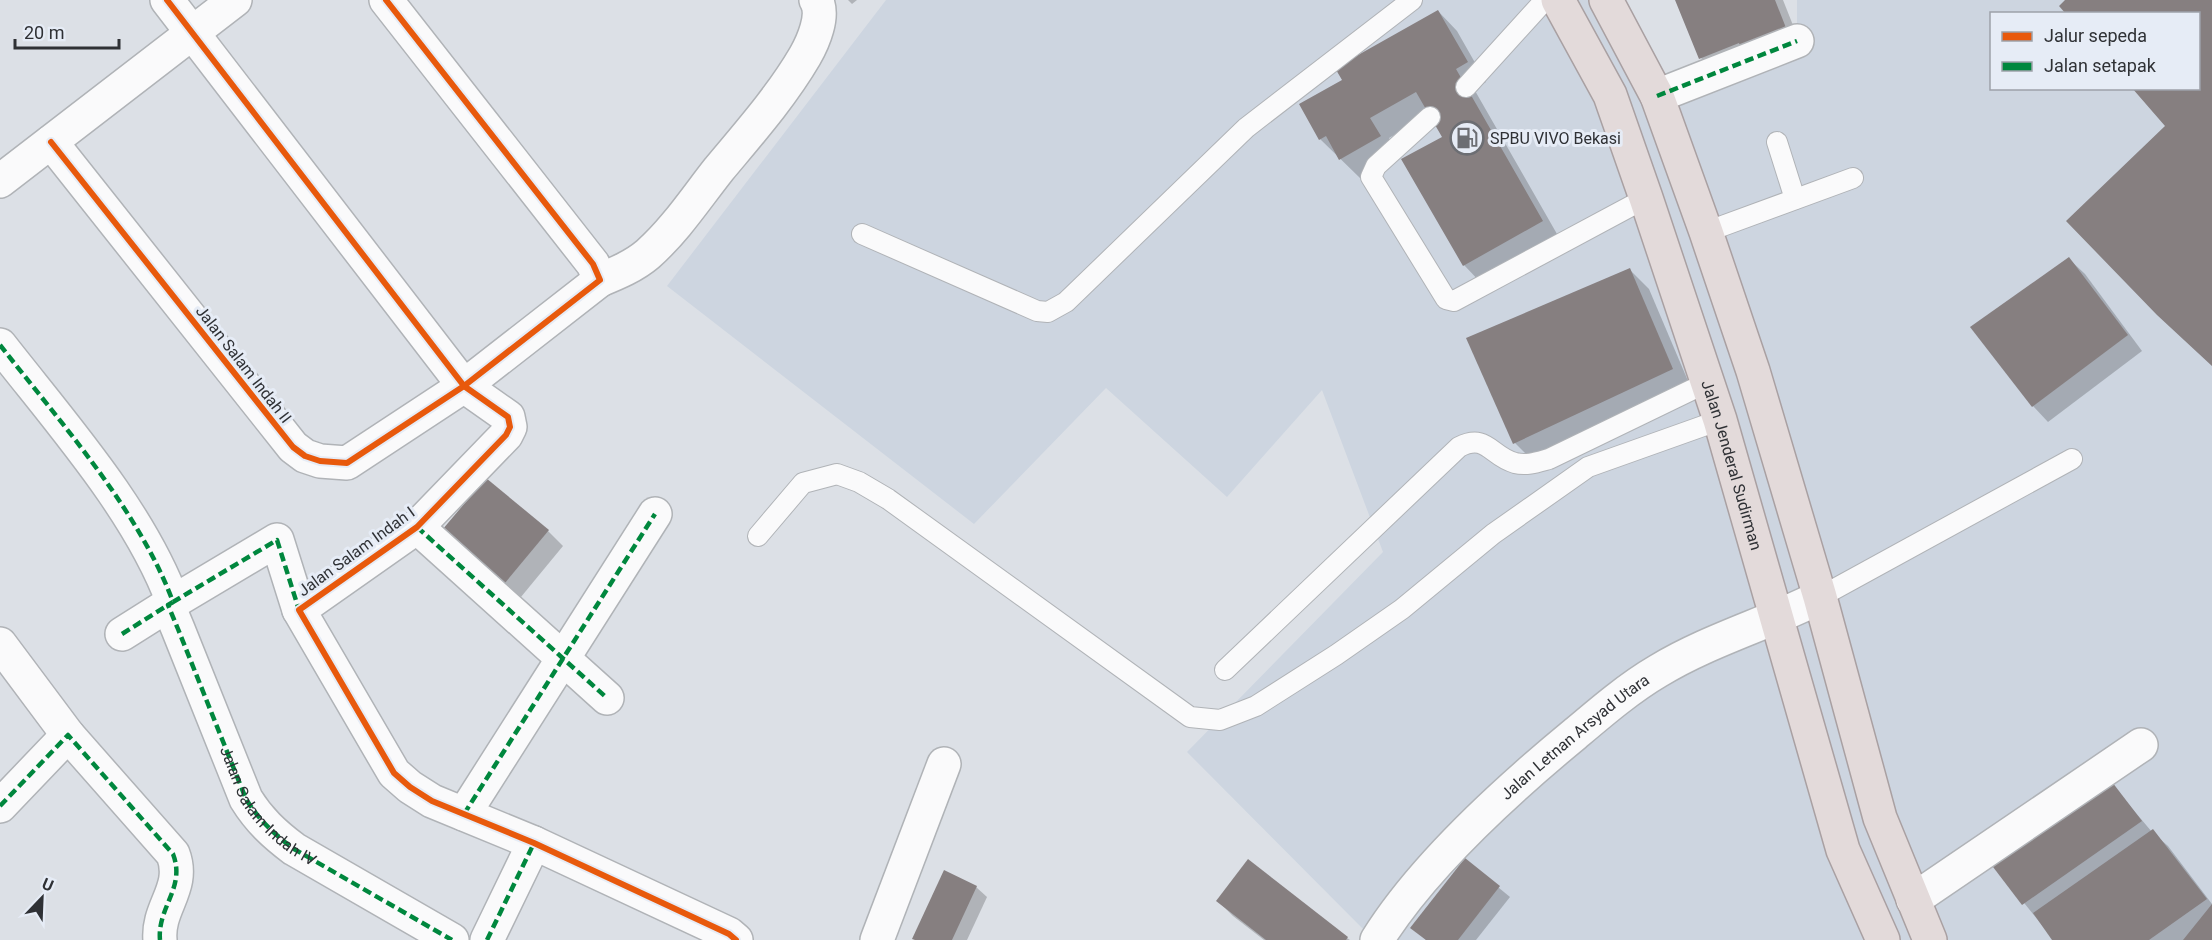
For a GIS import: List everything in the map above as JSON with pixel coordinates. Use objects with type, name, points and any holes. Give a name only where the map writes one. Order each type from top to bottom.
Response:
[{"type":"highway","name":"Jalan Jenderal Sudirman","points":[[1558,0],[1610,95],[1646,198],[1720,420],[1843,850],[1883,940]]},
{"type":"highway","points":[[1606,0],[1657,96],[1706,232],[1753,371],[1820,597],[1880,818],[1930,940]]},
{"type":"street","name":"Jalan Salam Indah I","points":[[167,0],[464,386],[508,417],[510,427],[506,435],[417,527],[299,610],[394,773],[432,801],[534,843],[729,934],[736,940]]},
{"type":"street","points":[[0,182],[235,0]]},
{"type":"street","points":[[386,0],[593,264],[600,280]]},
{"type":"street","name":"Jalan Salam Indah II","points":[[51,142],[293,447],[305,456],[320,461],[347,463],[464,386],[600,280],[629,267],[648,254],[684,215],[780,94],[806,55],[817,27],[820,6],[816,0]]},
{"type":"street","points":[[1657,96],[1797,41]]},
{"type":"street","name":"Jalan Salam Indah IV","points":[[0,345],[83,451],[134,524],[164,575],[171,603],[246,799],[256,816],[271,832],[294,849],[452,940]]},
{"type":"street","points":[[464,814],[655,514]]},
{"type":"street","points":[[417,527],[607,698]]},
{"type":"street","points":[[122,634],[277,540],[299,610]]},
{"type":"street","name":"Jalan Letnan Arsyad Utara","points":[[1377,940],[1391,917],[1483,816],[1597,716],[1658,671],[1727,637],[1777,619],[1820,597]]},
{"type":"street","points":[[0,644],[68,735],[173,854],[178,869],[176,884],[159,926],[160,940]]},
{"type":"street","points":[[0,806],[68,735]]},
{"type":"street","points":[[1913,900],[2141,745]]},
{"type":"street","points":[[877,940],[944,764]]},
{"type":"street","points":[[487,940],[534,843]]},
{"type":"lane","points":[[862,234],[1037,311],[1048,312],[1066,302],[1246,128],[1412,0]]},
{"type":"lane","points":[[1466,87],[1545,0]]},
{"type":"lane","points":[[1430,117],[1376,166],[1371,177],[1446,299],[1454,301],[1646,198]]},
{"type":"lane","points":[[1777,142],[1795,199]]},
{"type":"lane","points":[[1706,232],[1853,178]]},
{"type":"lane","points":[[1225,670],[1459,447],[1470,441],[1479,441],[1507,460],[1531,464],[1549,459],[1708,381]]},
{"type":"lane","points":[[758,536],[803,483],[837,474],[859,482],[888,499],[1190,717],[1220,720],[1256,706],[1336,655],[1402,609],[1493,534],[1588,467],[1720,420]]},
{"type":"lane","points":[[1820,597],[2072,459]]},
{"type":"shaded area","points":[[886,0],[1606,0],[1657,95],[1797,41],[1797,0],[2212,0],[2212,940],[1374,940],[1187,752],[1383,552],[1322,390],[1227,497],[1106,388],[974,524],[667,286]]},
{"type":"building","points":[[1675,0],[1775,0],[1790,38],[1744,57],[1739,43],[1699,59]]},
{"type":"building","points":[[2065,0],[2212,0],[2212,366],[2157,315],[2066,221],[2165,126],[2134,90],[2200,90],[2200,12],[2064,12],[2059,6]]},
{"type":"building","name":"SPBU VIVO Bekasi","points":[[1438,10],[1468,62],[1456,69],[1543,221],[1463,266],[1401,159],[1442,137],[1416,92],[1370,118],[1381,136],[1339,160],[1326,136],[1319,140],[1299,104],[1342,80],[1335,68]]},
{"type":"building","points":[[2069,257],[2128,335],[2032,407],[1970,327]]},
{"type":"building","points":[[1630,268],[1673,369],[1513,444],[1466,338]]},
{"type":"building","points":[[486,478],[549,530],[500,589],[437,536]]},
{"type":"building","points":[[2109,778],[2142,821],[2022,905],[1990,863]]},
{"type":"building","points":[[2153,829],[2207,899],[2149,940],[2052,940],[2033,913]]},
{"type":"building","points":[[1465,858],[1500,886],[1458,940],[1426,940],[1410,928]]},
{"type":"building","points":[[1248,859],[1348,937],[1346,940],[1266,940],[1216,901]]},
{"type":"building","points":[[944,870],[977,886],[952,940],[912,939]]},
{"type":"building","points":[[2212,904],[2212,940],[2183,940]]},
{"type":"marked path","points":[[1657,96],[1797,41]]},
{"type":"marked path","points":[[0,345],[72,436],[119,501],[140,534],[173,602],[277,540],[299,610]]},
{"type":"marked path","points":[[464,814],[655,514]]},
{"type":"marked path","points":[[417,527],[607,698]]},
{"type":"marked path","points":[[173,602],[168,605],[246,799],[256,814],[294,849],[452,940]]},
{"type":"marked path","points":[[122,634],[168,605]]},
{"type":"marked path","points":[[0,806],[68,735],[173,854],[176,877],[160,928],[160,940]]},
{"type":"marked path","points":[[487,940],[534,843]]},
{"type":"cycle path","points":[[167,0],[464,386],[508,417],[510,427],[506,435],[417,527],[299,610],[394,773],[432,801],[534,843],[729,934],[736,940]]},
{"type":"cycle path","points":[[51,142],[293,447],[305,456],[320,461],[347,463],[464,386],[600,280],[593,264],[386,0]]},
{"type":"place","name":"SPBU VIVO Bekasi","points":[[1467,138]]}]
